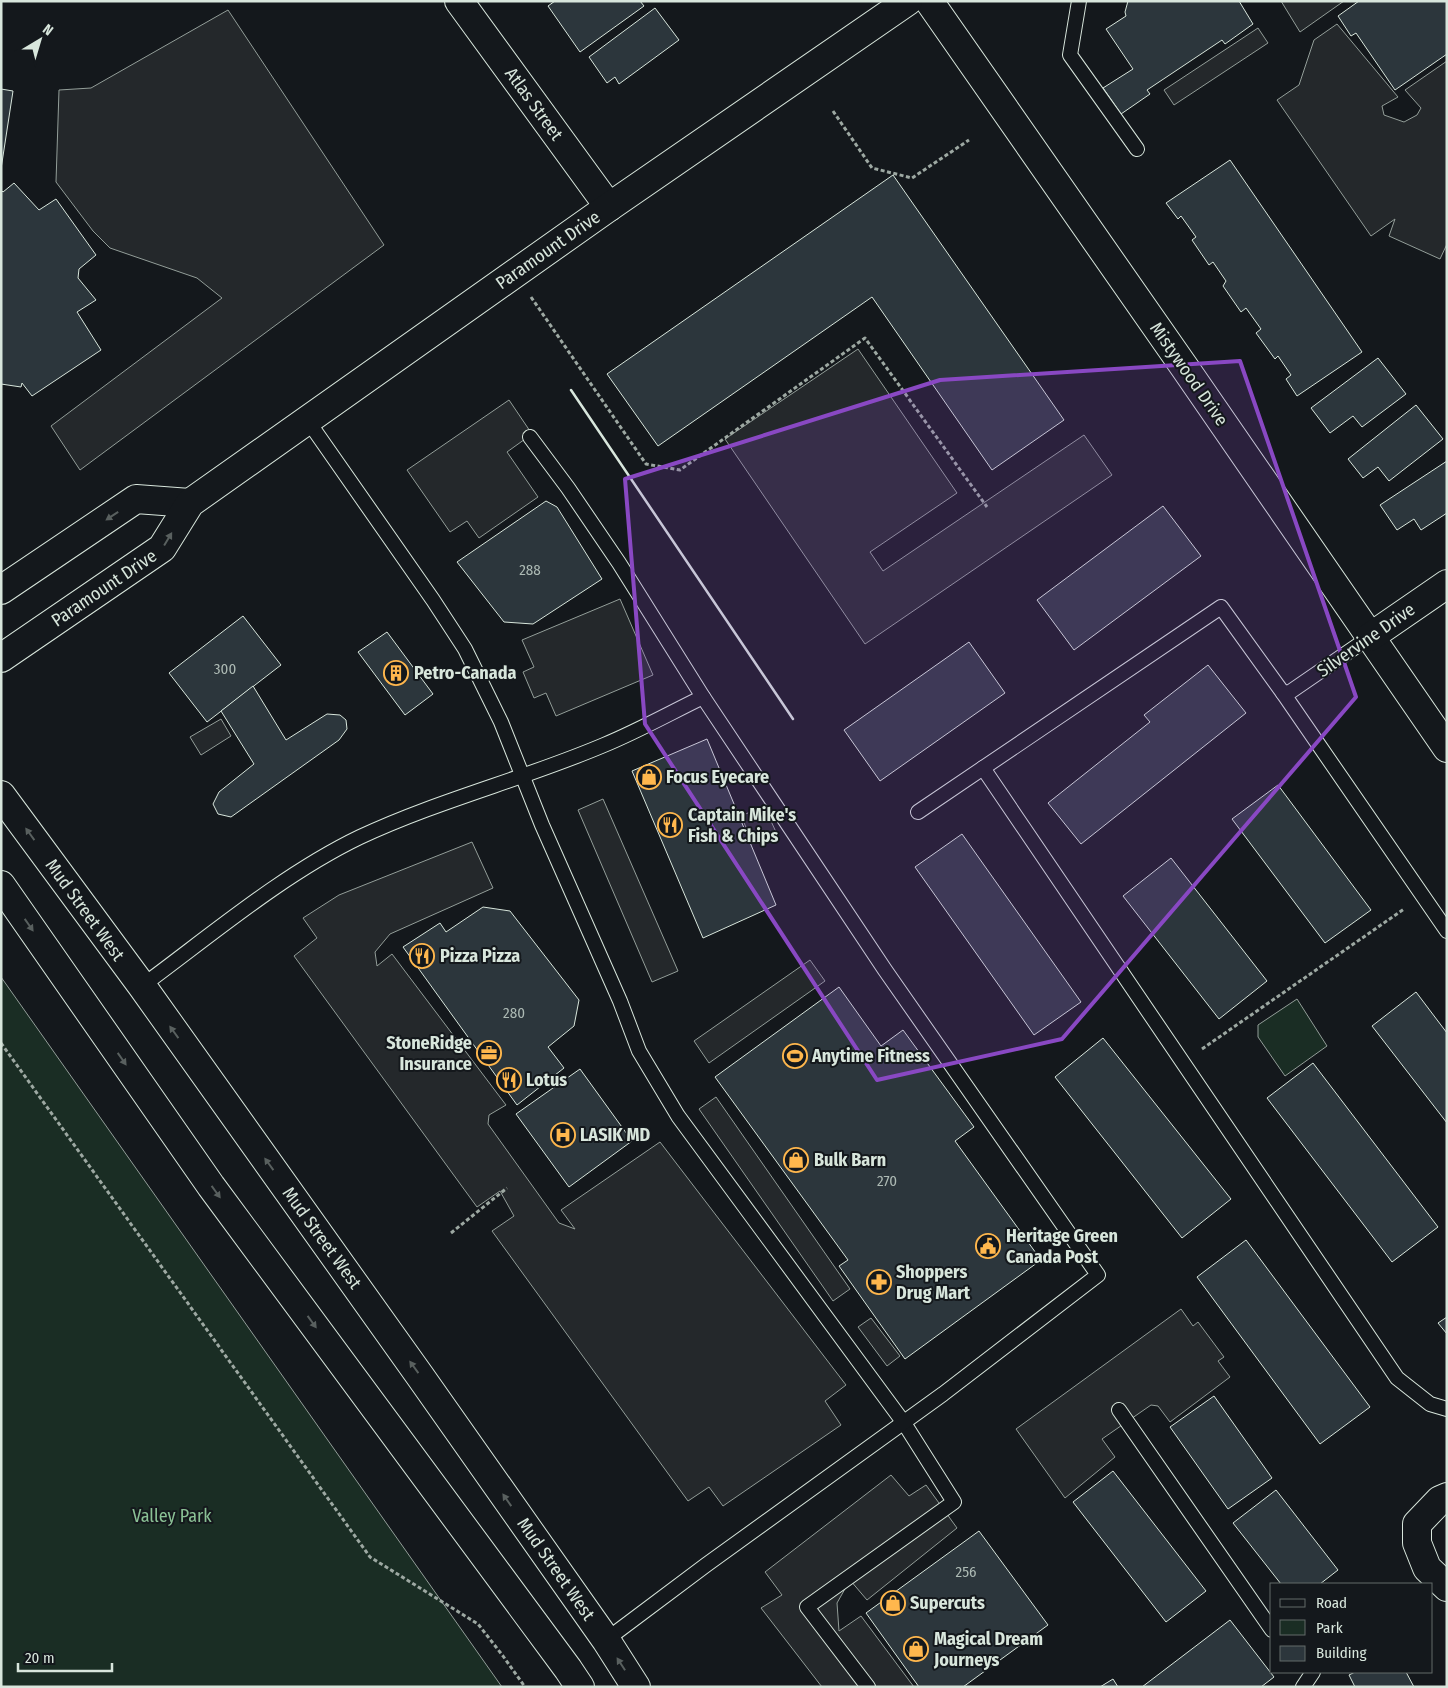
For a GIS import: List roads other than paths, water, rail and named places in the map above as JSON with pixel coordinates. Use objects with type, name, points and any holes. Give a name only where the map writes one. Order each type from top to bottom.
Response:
[{"type":"street","name":"Atlas Street","points":[[459,1],[609,207]]},
{"type":"street","name":"Paramount Drive","points":[[1,658],[162,548],[190,503],[609,207],[908,1]]},
{"type":"street","name":"Mistywood Drive","points":[[929,1],[1447,748]]},
{"type":"street","points":[[1,590],[136,499],[190,503]]},
{"type":"street","name":"Silvervine Drive","points":[[1370,637],[1447,584]]},
{"type":"street","name":"Mud Street West","points":[[1,795],[142,986],[414,1368],[606,1640],[636,1687]]},
{"type":"street","points":[[1,886],[212,1186],[557,1653],[580,1687]]},
{"type":"street","points":[[1435,1583],[1417,1543],[1417,1524],[1440,1500],[1447,1497]]},
{"type":"lane","points":[[1079,1],[1070,55],[1137,149]]},
{"type":"lane","points":[[308,420],[465,648],[501,722],[552,850],[620,1001],[639,1051],[678,1116],[904,1423],[954,1502],[807,1607],[868,1687]]},
{"type":"lane","points":[[530,437],[619,562],[703,697],[885,970],[1098,1275],[904,1423],[706,1565],[606,1640]]},
{"type":"lane","points":[[918,812],[1221,606],[1447,932]]},
{"type":"lane","name":"Silvervine Drive","points":[[1283,693],[1290,692],[1370,637]]},
{"type":"lane","points":[[142,986],[314,862],[369,833],[604,745],[703,697]]},
{"type":"lane","points":[[983,768],[1397,1378],[1430,1404],[1447,1409]]},
{"type":"lane","points":[[1119,1410],[1270,1627]]},
{"type":"place","name":"Petro-Canada","points":[[396,673]]},
{"type":"place","name":"Focus Eyecare","points":[[649,777]]},
{"type":"place","name":"Captain Mike's Fish & Chips","points":[[670,825]]},
{"type":"place","name":"Pizza Pizza","points":[[422,956]]},
{"type":"place","name":"StoneRidge Insurance","points":[[489,1053]]},
{"type":"place","name":"Anytime Fitness","points":[[795,1056]]},
{"type":"place","name":"Lotus","points":[[509,1080]]},
{"type":"place","name":"LASIK MD","points":[[563,1135]]},
{"type":"place","name":"Bulk Barn","points":[[796,1160]]},
{"type":"place","name":"Heritage Green Canada Post","points":[[988,1246]]},
{"type":"place","name":"Shoppers Drug Mart","points":[[879,1282]]},
{"type":"place","name":"Supercuts","points":[[893,1603]]},
{"type":"place","name":"Magical Dream Journeys","points":[[916,1649]]},
{"type":"park label","name":"Valley Park","points":[[172,1516]]}]
